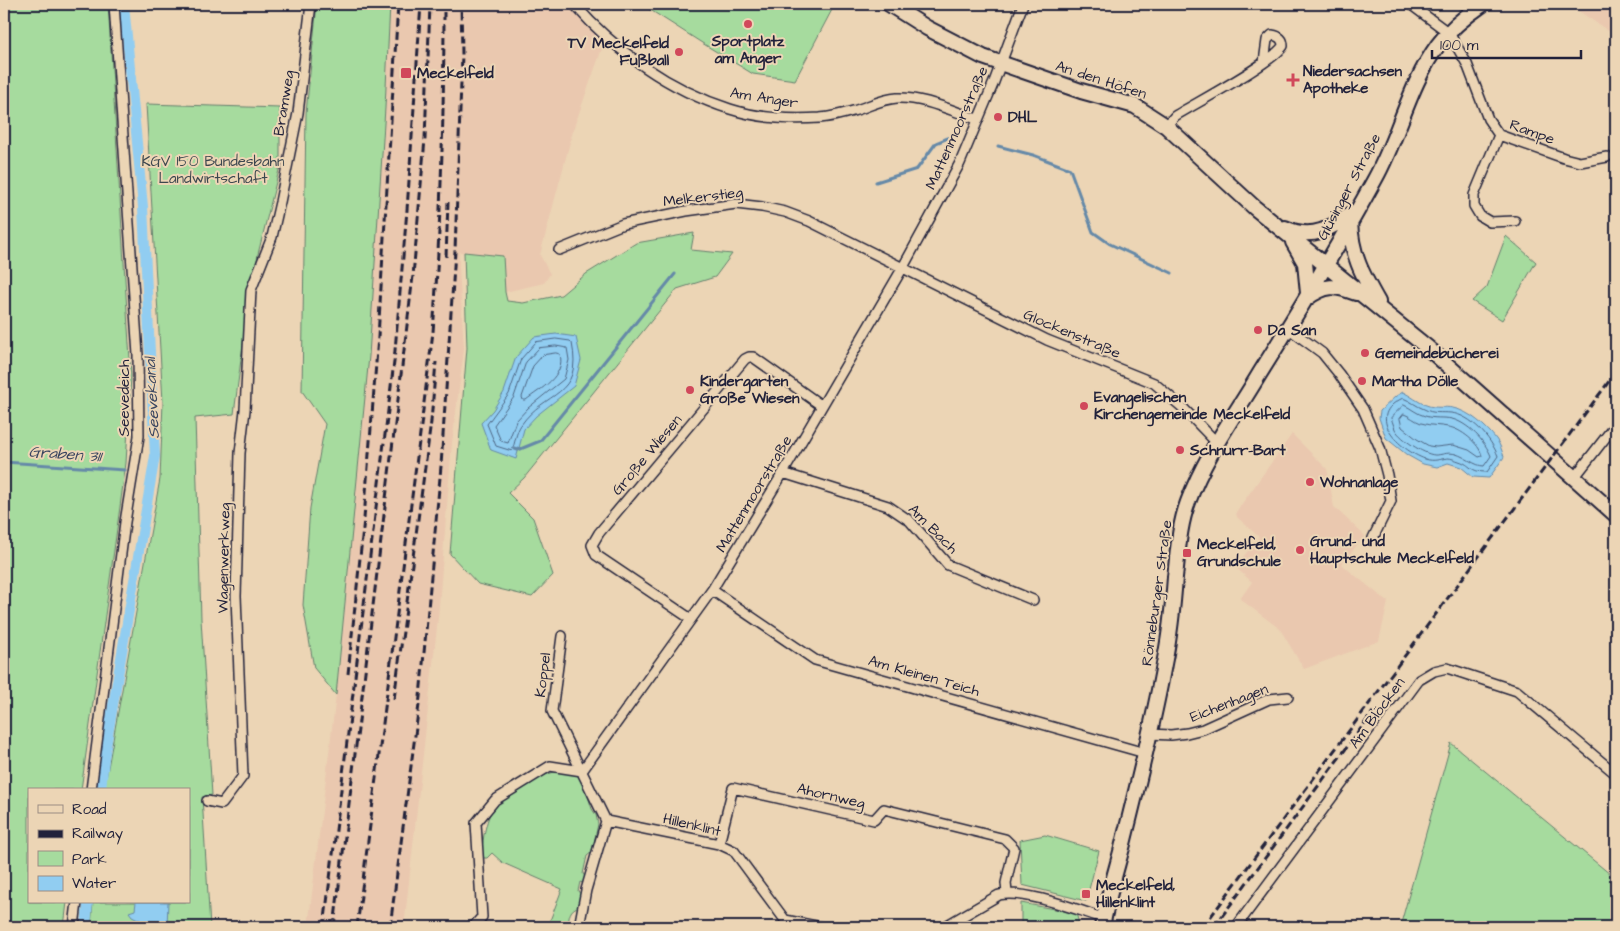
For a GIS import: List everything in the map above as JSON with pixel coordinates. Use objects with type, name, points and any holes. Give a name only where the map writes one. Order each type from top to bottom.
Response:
[{"type":"street","name":"Seevedeich","points":[[91,788],[125,522],[139,436],[138,355],[114,4]]},
{"type":"street","name":"Bramweg","points":[[251,290],[272,237],[282,193],[298,113],[311,4]]},
{"type":"street","name":"Am Anger","points":[[574,4],[612,42],[659,76],[695,95],[730,109],[792,119],[823,117],[853,111],[877,102],[897,98],[919,100],[977,119]]},
{"type":"street","name":"An den Höfen","points":[[889,4],[954,43],[1001,64],[1081,91],[1136,106],[1166,126],[1273,223],[1369,299]]},
{"type":"street","name":"Mattenmoorstraße","points":[[582,771],[712,590],[784,473],[902,269],[960,163],[1001,64],[1023,4]]},
{"type":"street","points":[[1410,4],[1449,33]]},
{"type":"street","name":"Glüsinger Straße","points":[[1325,264],[1376,178],[1409,100],[1428,62],[1449,33],[1473,10],[1483,4]]},
{"type":"street","name":"Rampe","points":[[1449,33],[1468,64],[1488,119],[1499,135],[1580,162],[1607,157]]},
{"type":"street","points":[[1166,126],[1175,116],[1264,62]]},
{"type":"street","points":[[1499,135],[1474,195],[1474,206],[1480,216],[1490,222],[1515,221]]},
{"type":"street","name":"Melkerstieg","points":[[559,250],[623,224],[686,210],[736,204],[786,212],[809,221],[902,269]]},
{"type":"street","points":[[1273,223],[1295,233],[1309,234],[1330,228],[1354,216]]},
{"type":"street","points":[[1354,216],[1351,240],[1355,258],[1382,309]]},
{"type":"street","points":[[1285,232],[1305,263],[1306,297],[1331,286],[1346,289],[1369,299],[1428,348],[1616,515]]},
{"type":"street","name":"Rönneburger Straße","points":[[1103,922],[1145,753],[1170,632],[1181,525],[1187,503],[1217,443],[1325,264]]},
{"type":"street","name":"Glockenstraße","points":[[902,269],[1047,340],[1154,383],[1182,407],[1217,443]]},
{"type":"street","name":"Wagenwerkweg","points":[[207,800],[222,804],[243,776],[236,596],[240,453],[245,410],[251,290]]},
{"type":"street","points":[[1288,328],[1322,353],[1339,374],[1363,410],[1380,448],[1388,475],[1391,501],[1373,538]]},
{"type":"street","name":"Große Wiesen","points":[[691,618],[596,555],[592,544],[598,533],[745,359],[753,357],[822,406]]},
{"type":"street","points":[[1574,478],[1616,424]]},
{"type":"street","name":"Am Bach","points":[[784,473],[888,506],[910,521],[948,565],[1033,600]]},
{"type":"street","name":"Am Kleinen Teich","points":[[712,590],[815,660],[1145,753]]},
{"type":"street","name":"Koppel","points":[[562,636],[552,711],[582,771]]},
{"type":"street","name":"Am Blöcken","points":[[1236,927],[1419,680],[1434,671],[1447,668],[1517,691],[1616,774]]},
{"type":"street","name":"Eichenhagen","points":[[1149,734],[1187,734],[1203,729],[1269,699],[1288,697]]},
{"type":"street","points":[[473,927],[482,918],[476,822],[495,800],[550,766],[582,771],[606,821],[586,890],[579,927]]},
{"type":"street","name":"Ahornweg","points":[[719,844],[733,788],[874,820],[884,809],[1005,839],[1014,848],[1006,883],[1007,893]]},
{"type":"street","name":"Hillenklint","points":[[606,821],[719,844],[734,851],[784,924],[821,927]]},
{"type":"street","points":[[944,927],[998,895],[1007,893],[1034,898],[1103,922]]},
{"type":"street","points":[[74,927],[77,904]]},
{"type":"shaded area","points":[[390,4],[565,4],[604,43],[574,127],[540,255],[550,274],[544,283],[505,292],[503,256],[459,252],[464,349],[452,443],[438,618],[404,927],[308,927],[336,695],[369,356]]},
{"type":"shaded area","points":[[1568,4],[1616,4],[1616,36]]},
{"type":"shaded area","name":"Grund- und Hauptschule Meckelfeld","points":[[1292,434],[1327,469],[1334,507],[1365,536],[1341,564],[1388,602],[1379,641],[1304,669],[1280,629],[1240,599],[1252,582],[1235,567],[1259,537],[1237,517],[1236,512]]},
{"type":"green space","points":[[4,4],[108,4],[131,376],[126,463],[81,788],[28,788],[28,904],[67,904],[64,927],[4,927]]},
{"type":"green space","points":[[317,4],[390,4],[369,356],[336,695],[314,668],[303,605],[310,508],[325,424],[302,391],[306,113]]},
{"type":"green space","name":"Sportplatz am Anger","points":[[641,4],[835,4],[795,80],[753,74]]},
{"type":"green space","name":"KGV 150 Bundesbahn Landwirtschaft","points":[[146,104],[280,108],[280,166],[258,254],[246,320],[234,414],[195,418],[201,619],[212,795],[202,797],[210,927],[91,927],[93,904],[190,904],[190,788],[104,788],[160,479],[163,402]]},
{"type":"green space","points":[[694,233],[691,250],[732,254],[715,277],[677,289],[524,478],[508,493],[533,518],[553,575],[532,597],[478,584],[450,554],[467,348],[464,252],[503,256],[507,301],[523,303],[561,295],[586,274],[636,243]]},
{"type":"green space","points":[[1506,236],[1536,262],[1502,320],[1472,301],[1487,287]]},
{"type":"green space","points":[[1451,743],[1616,879],[1616,927],[1400,927]]},
{"type":"green space","points":[[570,768],[577,771],[582,778],[598,824],[592,852],[587,856],[583,874],[587,879],[585,884],[580,882],[578,891],[583,897],[580,906],[576,907],[569,916],[568,927],[545,927],[551,918],[562,889],[503,863],[492,853],[487,858],[482,858],[483,843],[488,818],[499,801],[507,794],[527,782]]},
{"type":"green space","points":[[1045,835],[1099,851],[1086,901],[1022,885],[1020,840]]},
{"type":"green space","points":[[1021,903],[1076,913],[1080,927],[1021,927]]},
{"type":"water","points":[[556,334],[576,337],[581,360],[574,386],[536,416],[524,429],[516,459],[491,450],[481,423],[493,410],[504,392],[516,357],[534,337]]},
{"type":"water","points":[[1403,392],[1430,406],[1450,407],[1465,412],[1488,430],[1497,441],[1504,457],[1489,478],[1473,477],[1461,467],[1448,463],[1437,467],[1423,464],[1407,455],[1386,438],[1379,418],[1380,411]]},
{"type":"water","points":[[136,904],[168,904],[167,927],[142,927],[140,920],[129,912],[135,910]]},
{"type":"waterway","name":"Seevekanal","points":[[101,788],[104,759],[155,456],[143,207],[124,4]]},
{"type":"waterway","points":[[876,182],[917,169],[936,143],[948,138]]},
{"type":"waterway","points":[[998,146],[1033,155],[1070,169],[1093,232],[1110,244],[1172,273]]},
{"type":"waterway","points":[[515,449],[518,450],[540,441],[675,274]]},
{"type":"waterway","name":"Graben 311","points":[[4,462],[125,470]]},
{"type":"waterway","name":"Seevekanal","points":[[86,927],[88,904]]},
{"type":"railway","points":[[348,674],[364,519],[378,337],[398,4]]},
{"type":"railway","points":[[324,927],[394,362],[407,210],[421,4]]},
{"type":"railway","points":[[334,927],[413,276],[425,139],[430,4]]},
{"type":"railway","points":[[357,927],[433,332],[442,168],[444,4]]},
{"type":"railway","points":[[390,927],[420,697],[441,466],[455,251],[462,54],[461,4]]},
{"type":"railway","points":[[446,257],[448,202]]},
{"type":"railway","points":[[394,699],[431,422],[436,362]]},
{"type":"railway","points":[[1203,927],[1616,372]]},
{"type":"railway","points":[[1214,927],[1373,712]]},
{"type":"place","name":"Sportplatz am Anger","points":[[748,24]]},
{"type":"place","name":"TV Meckelfeld Fußball","points":[[679,52]]},
{"type":"place","name":"Meckelfeld","points":[[406,73]]},
{"type":"place","name":"Niedersachsen Apotheke","points":[[1293,80]]},
{"type":"place","name":"DHL","points":[[998,117]]},
{"type":"place","name":"Da San","points":[[1258,330]]},
{"type":"place","name":"Gemeindebücherei","points":[[1365,353]]},
{"type":"place","name":"Martha Dölle","points":[[1362,381]]},
{"type":"place","name":"Kindergarten Große Wiesen","points":[[690,390]]},
{"type":"place","name":"Evangelischen Kirchengemeinde Meckelfeld","points":[[1084,406]]},
{"type":"place","name":"Schnurr-Bart","points":[[1180,450]]},
{"type":"place","name":"Wohnanlage","points":[[1310,482]]},
{"type":"place","name":"Grund- und Hauptschule Meckelfeld","points":[[1300,550]]},
{"type":"place","name":"Meckelfeld, Grundschule","points":[[1187,553]]},
{"type":"place","name":"Meckelfeld, Hillenklint","points":[[1086,894]]}]
